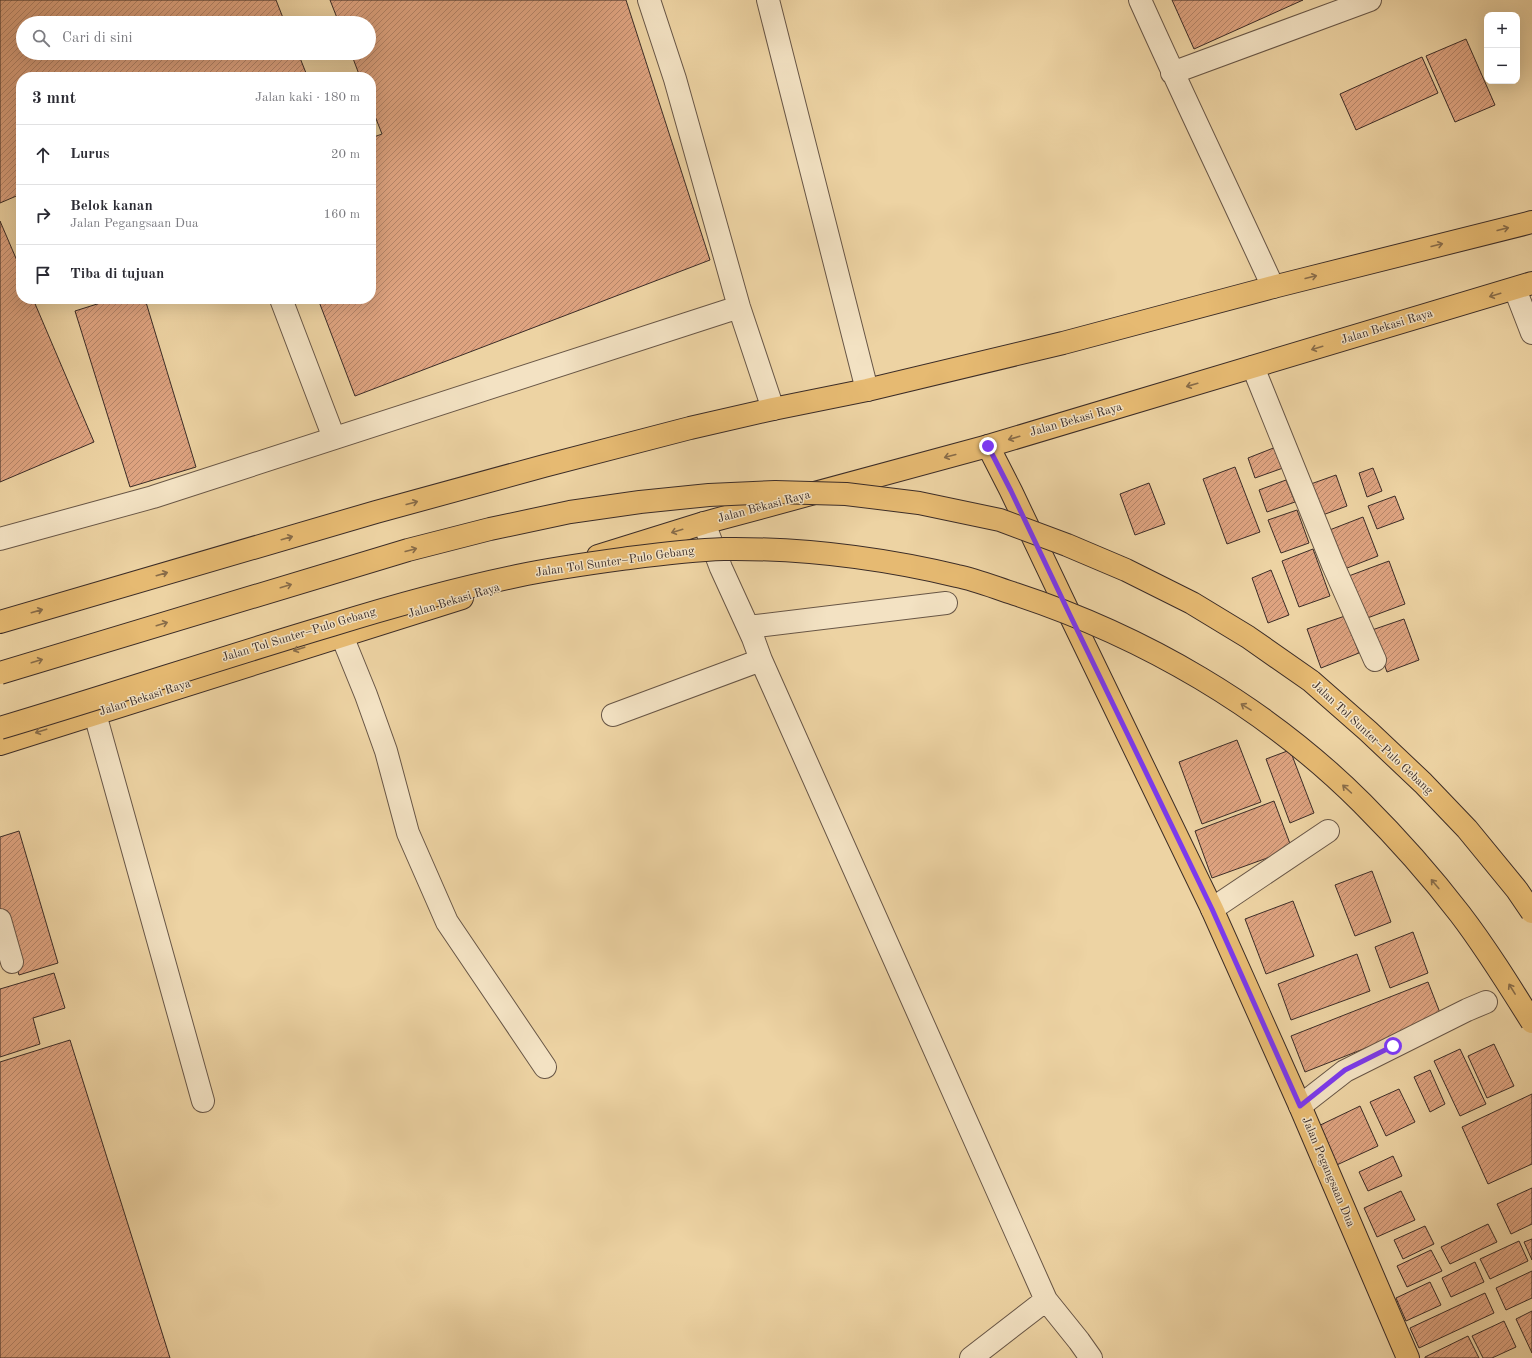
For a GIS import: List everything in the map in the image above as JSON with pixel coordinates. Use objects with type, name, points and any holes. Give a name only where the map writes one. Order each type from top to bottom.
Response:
[{"type":"main road","points":[[0,622],[521,472],[690,428],[867,390],[1063,343],[1273,287],[1532,222]]},
{"type":"main road","name":"Jalan Bekasi Raya","points":[[0,744],[704,523],[988,446],[1523,286]]},
{"type":"main road","name":"Jalan Pegangsaan Dua","points":[[988,446],[1212,909],[1300,1106],[1408,1358]]},
{"type":"main road","name":"Jalan Tol Sunter–Pulo Gebang","points":[[0,672],[408,550],[490,529],[570,512],[640,502],[710,495],[774,492],[846,494],[919,503],[1000,520],[1067,545],[1146,580],[1192,604],[1248,637],[1311,681],[1368,731],[1422,783],[1467,829],[1517,890],[1532,912]]},
{"type":"main road","name":"Jalan Tol Sunter–Pulo Gebang","points":[[0,728],[372,613],[451,591],[518,576],[591,563],[656,554],[721,549],[790,550],[852,557],[909,566],[961,577],[1041,602],[1109,630],[1188,670],[1254,712],[1295,743],[1359,800],[1412,856],[1459,913],[1498,968],[1532,1022]]},
{"type":"street","points":[[649,0],[675,79],[739,307],[773,409]]},
{"type":"street","points":[[768,0],[867,390]]},
{"type":"street","points":[[1140,0],[1172,73],[1196,121],[1273,287]]},
{"type":"street","points":[[1172,73],[1370,0]]},
{"type":"street","points":[[1523,286],[1532,333]]},
{"type":"street","points":[[283,304],[334,438]]},
{"type":"street","points":[[0,539],[153,497],[739,307]]},
{"type":"street","points":[[1253,367],[1333,565],[1375,660]]},
{"type":"street","points":[[704,523],[721,568],[748,627],[761,660],[1046,1300],[1091,1358]]},
{"type":"street","points":[[748,627],[946,603]]},
{"type":"street","points":[[342,636],[366,695],[386,751],[408,833],[447,922],[545,1067]]},
{"type":"street","points":[[613,715],[761,660]]},
{"type":"street","points":[[95,714],[203,1101]]},
{"type":"street","points":[[1212,909],[1328,831]]},
{"type":"street","points":[[0,920],[12,962]]},
{"type":"street","points":[[1300,1106],[1345,1070],[1486,1002]]},
{"type":"street","points":[[971,1358],[1046,1300]]},
{"type":"building","points":[[0,0],[276,0],[282,16],[16,16],[16,60],[301,60],[306,72],[16,72],[16,196],[0,203]]},
{"type":"building","points":[[330,0],[626,0],[710,260],[355,396],[320,304],[376,304],[376,136],[382,134],[376,119],[376,72],[358,72],[354,60],[376,60],[376,16],[336,16]]},
{"type":"building","points":[[1172,0],[1303,0],[1194,49]]},
{"type":"building","points":[[1466,39],[1484,80],[1484,84],[1486,84],[1495,105],[1455,122],[1426,56]]},
{"type":"building","points":[[1422,57],[1438,93],[1356,130],[1340,94]]},
{"type":"building","points":[[0,221],[16,258],[16,304],[35,304],[94,442],[0,482]]},
{"type":"building","points":[[97,304],[147,304],[196,467],[130,487],[75,311]]},
{"type":"building","points":[[1276,447],[1283,468],[1255,478],[1248,458]]},
{"type":"building","points":[[1235,467],[1260,532],[1227,544],[1203,479]]},
{"type":"building","points":[[1373,468],[1382,491],[1367,497],[1359,473]]},
{"type":"building","points":[[1336,475],[1347,506],[1320,516],[1308,485]]},
{"type":"building","points":[[1286,480],[1295,502],[1267,512],[1259,490]]},
{"type":"building","points":[[1149,483],[1165,524],[1135,535],[1120,494]]},
{"type":"building","points":[[1395,496],[1404,519],[1377,529],[1368,506]]},
{"type":"building","points":[[1297,510],[1309,543],[1281,553],[1268,520]]},
{"type":"building","points":[[1363,517],[1378,556],[1342,570],[1327,531]]},
{"type":"building","points":[[1313,549],[1330,596],[1299,607],[1282,561]]},
{"type":"building","points":[[1389,561],[1405,604],[1362,620],[1346,577]]},
{"type":"building","points":[[1271,570],[1289,615],[1268,623],[1252,578]]},
{"type":"building","points":[[1345,616],[1359,653],[1321,668],[1307,629]]},
{"type":"building","points":[[1404,619],[1419,660],[1387,672],[1372,630]]},
{"type":"building","points":[[1237,740],[1261,802],[1202,824],[1179,762]]},
{"type":"building","points":[[1290,750],[1314,813],[1290,823],[1266,759]]},
{"type":"building","points":[[1274,801],[1292,849],[1212,878],[1195,831]]},
{"type":"building","points":[[19,831],[58,963],[19,975],[0,911],[0,837]]},
{"type":"building","points":[[1372,871],[1391,922],[1355,936],[1335,885]]},
{"type":"building","points":[[1293,901],[1314,956],[1266,974],[1245,919]]},
{"type":"building","points":[[1413,932],[1428,973],[1390,988],[1375,947]]},
{"type":"building","points":[[1357,954],[1370,991],[1291,1020],[1278,984]]},
{"type":"building","points":[[54,973],[65,1008],[33,1018],[40,1044],[0,1057],[0,989]]},
{"type":"building","points":[[1428,982],[1442,1018],[1305,1072],[1291,1036]]},
{"type":"building","points":[[70,1040],[170,1358],[0,1358],[0,1062]]},
{"type":"building","points":[[1494,1044],[1514,1086],[1487,1098],[1468,1056]]},
{"type":"building","points":[[1460,1049],[1486,1104],[1460,1116],[1434,1061]]},
{"type":"building","points":[[1430,1070],[1445,1104],[1430,1112],[1414,1077]]},
{"type":"building","points":[[1399,1089],[1415,1122],[1386,1136],[1370,1102]]},
{"type":"building","points":[[1532,1094],[1532,1164],[1488,1184],[1462,1127]]},
{"type":"building","points":[[1360,1106],[1378,1146],[1328,1169],[1310,1130]]},
{"type":"building","points":[[1393,1156],[1402,1176],[1368,1191],[1359,1172]]},
{"type":"building","points":[[1532,1188],[1532,1224],[1511,1234],[1497,1204]]},
{"type":"building","points":[[1401,1191],[1415,1220],[1377,1237],[1364,1208]]},
{"type":"building","points":[[1488,1224],[1497,1242],[1450,1264],[1441,1247]]},
{"type":"building","points":[[1425,1226],[1434,1244],[1403,1259],[1394,1240]]},
{"type":"building","points":[[1532,1239],[1532,1260],[1524,1242]]},
{"type":"building","points":[[1519,1241],[1528,1261],[1490,1279],[1480,1259]]},
{"type":"building","points":[[1431,1250],[1442,1271],[1407,1287],[1397,1266]]},
{"type":"building","points":[[1475,1262],[1484,1282],[1451,1297],[1442,1278]]},
{"type":"building","points":[[1532,1271],[1532,1298],[1506,1310],[1496,1288]]},
{"type":"building","points":[[1430,1282],[1441,1305],[1406,1321],[1396,1298]]},
{"type":"building","points":[[1485,1293],[1494,1313],[1419,1348],[1410,1328]]},
{"type":"building","points":[[1532,1311],[1532,1353],[1516,1319]]},
{"type":"building","points":[[1504,1321],[1516,1347],[1492,1358],[1483,1358],[1472,1336]]},
{"type":"building","points":[[1468,1336],[1479,1358],[1425,1358],[1425,1357]]},
{"type":"route","points":[[988,446],[1212,909],[1300,1106],[1345,1070],[1393,1046]]}]
